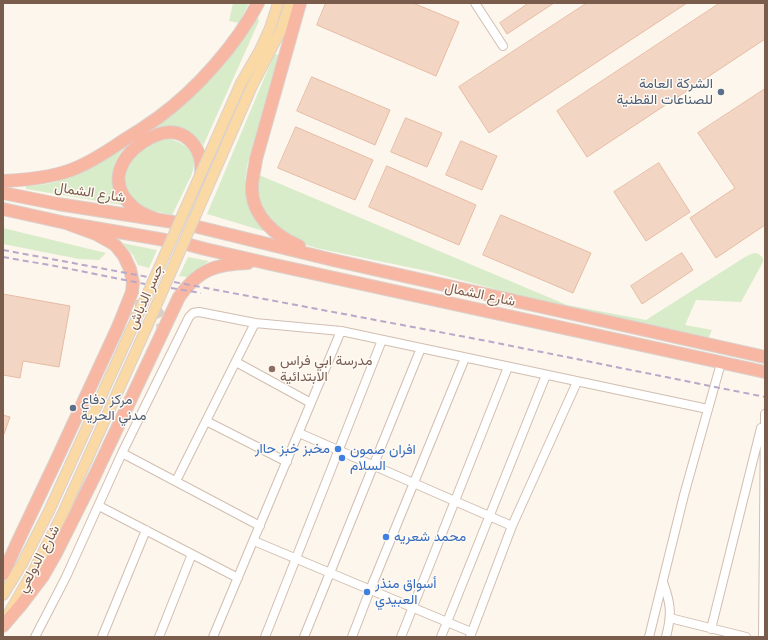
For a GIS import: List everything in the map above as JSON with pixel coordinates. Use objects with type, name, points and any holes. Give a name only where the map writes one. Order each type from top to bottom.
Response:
[{"type":"highway","points":[[3,181],[44,178],[72,170],[99,156],[154,121],[197,84],[214,65],[245,26],[258,3]]},
{"type":"highway","points":[[300,3],[256,159],[252,194],[260,215],[276,233],[293,244],[333,260]]},
{"type":"highway","points":[[156,219],[133,207],[122,192],[119,174],[122,164],[129,153],[150,138],[158,134],[170,132],[186,137],[193,143],[199,152],[201,159],[200,174]]},
{"type":"highway","name":"شارع الشمال","points":[[3,192],[58,204],[173,222]]},
{"type":"highway","points":[[3,209],[66,223],[165,240]]},
{"type":"highway","points":[[3,574],[118,327],[132,292],[133,282],[130,269],[124,256],[116,246],[96,234],[66,223]]},
{"type":"highway","name":"شارع الشمال","points":[[198,227],[333,260],[765,357]]},
{"type":"highway","name":"شارع الشمال","points":[[190,245],[205,250],[765,372]]},
{"type":"highway","points":[[3,624],[21,605],[43,576],[56,553],[95,475],[177,301],[184,290],[196,278],[206,271],[216,267],[235,264],[266,263]]},
{"type":"main road","name":"جسر الدباش","points":[[50,511],[241,83],[260,50],[270,28],[278,3]]},
{"type":"main road","name":"جسر الدباش","points":[[62,515],[149,322],[252,86],[282,30],[290,3]]},
{"type":"main road","name":"شارع الدولعي","points":[[3,595],[22,564],[50,511]]},
{"type":"main road","name":"شارع الدولعي","points":[[3,624],[35,568],[62,515]]},
{"type":"street","points":[[475,3],[504,46]]},
{"type":"street","points":[[35,637],[66,578],[122,453],[189,317],[194,313],[199,312],[255,323],[341,331],[708,409]]},
{"type":"street","points":[[176,481],[255,323]]},
{"type":"street","points":[[213,637],[341,331]]},
{"type":"street","points":[[265,637],[382,340]]},
{"type":"street","points":[[304,637],[421,348]]},
{"type":"street","points":[[352,637],[465,358]]},
{"type":"street","points":[[236,362],[311,403]]},
{"type":"street","points":[[649,637],[684,495],[721,363]]},
{"type":"street","points":[[400,637],[413,608],[508,367]]},
{"type":"street","points":[[441,637],[546,375]]},
{"type":"street","points":[[254,541],[446,622],[471,635],[512,526],[577,382]]},
{"type":"street","points":[[711,629],[765,414]]},
{"type":"street","points":[[764,637],[765,414]]},
{"type":"street","points":[[206,421],[287,462]]},
{"type":"street","points":[[299,433],[512,526]]},
{"type":"street","points":[[122,453],[260,526]]},
{"type":"street","points":[[99,506],[238,578]]},
{"type":"street","points":[[102,637],[146,530]]},
{"type":"street","points":[[159,637],[192,554]]},
{"type":"street","points":[[663,582],[671,608],[666,637]]},
{"type":"street","points":[[670,618],[746,637]]},
{"type":"green space","points":[[233,3],[249,3],[239,23],[229,21]]},
{"type":"green space","points":[[255,18],[258,18],[259,21],[203,146],[189,131],[182,128],[169,126],[153,130],[128,146],[119,155],[112,174],[113,189],[122,205],[26,189],[26,186],[42,185],[72,177],[99,163],[138,137]]},
{"type":"green space","points":[[277,54],[278,56],[248,162],[245,179],[247,199],[267,232],[207,214],[274,55]]},
{"type":"green space","points":[[168,139],[184,145],[192,153],[194,164],[191,176],[172,215],[150,210],[141,206],[129,193],[126,183],[126,173],[138,154],[157,142]]},
{"type":"green space","points":[[259,175],[567,305],[646,320],[753,253],[759,254],[763,258],[763,262],[741,302],[696,300],[685,325],[712,330],[708,339],[536,300],[427,271],[303,244],[284,235],[261,208],[257,188]]},
{"type":"green space","points":[[3,228],[106,253],[99,260],[79,259],[3,244]]},
{"type":"green space","points":[[122,243],[157,250],[149,268],[138,265],[133,255]]},
{"type":"green space","points":[[188,257],[209,261],[187,277],[179,276]]},
{"type":"building","points":[[326,3],[413,3],[459,22],[436,76],[317,25]]},
{"type":"building","points":[[529,3],[554,3],[507,34],[500,23]]},
{"type":"building","points":[[587,3],[687,3],[489,133],[459,87]]},
{"type":"building","points":[[720,3],[765,3],[765,39],[587,157],[557,111]]},
{"type":"building","points":[[312,77],[390,110],[375,145],[297,111]]},
{"type":"building","points":[[765,89],[765,225],[716,258],[690,218],[735,188],[698,133]]},
{"type":"building","points":[[406,118],[442,133],[427,167],[391,152]]},
{"type":"building","points":[[296,127],[373,160],[355,200],[278,168]]},
{"type":"building","points":[[461,141],[497,156],[482,190],[446,175]]},
{"type":"building","points":[[659,163],[690,212],[646,241],[614,192]]},
{"type":"building","points":[[387,166],[476,205],[459,245],[369,207]]},
{"type":"building","points":[[501,215],[591,253],[573,293],[483,255]]},
{"type":"building","points":[[682,253],[693,270],[642,304],[631,286]]},
{"type":"building","points":[[3,294],[70,306],[59,367],[23,361],[20,378],[3,375]]},
{"type":"building","points":[[3,415],[10,417],[4,434],[3,434]]},
{"type":"tunnel","points":[[122,318],[130,309],[137,306],[144,305],[150,307],[155,310],[162,321],[161,335]]},
{"type":"railway","points":[[3,250],[148,277]]},
{"type":"railway","points":[[3,257],[145,284]]},
{"type":"railway","points":[[174,282],[487,341],[765,397]]},
{"type":"railway","points":[[171,288],[201,293]]},
{"type":"place","name":"الشركة العامة للصناعات القطنية","points":[[721,92]]},
{"type":"place","name":"مدرسة ابي فراس الابتدائية","points":[[272,369]]},
{"type":"place","name":"مركز دفاع مدني الحرية","points":[[73,408]]},
{"type":"place","name":"مخبز خبز حاار","points":[[338,449]]},
{"type":"place","name":"افران صمون السلام","points":[[342,458]]},
{"type":"place","name":"محمد شعريه","points":[[386,537]]},
{"type":"place","name":"أسواق منذر العبيدي","points":[[367,592]]}]
